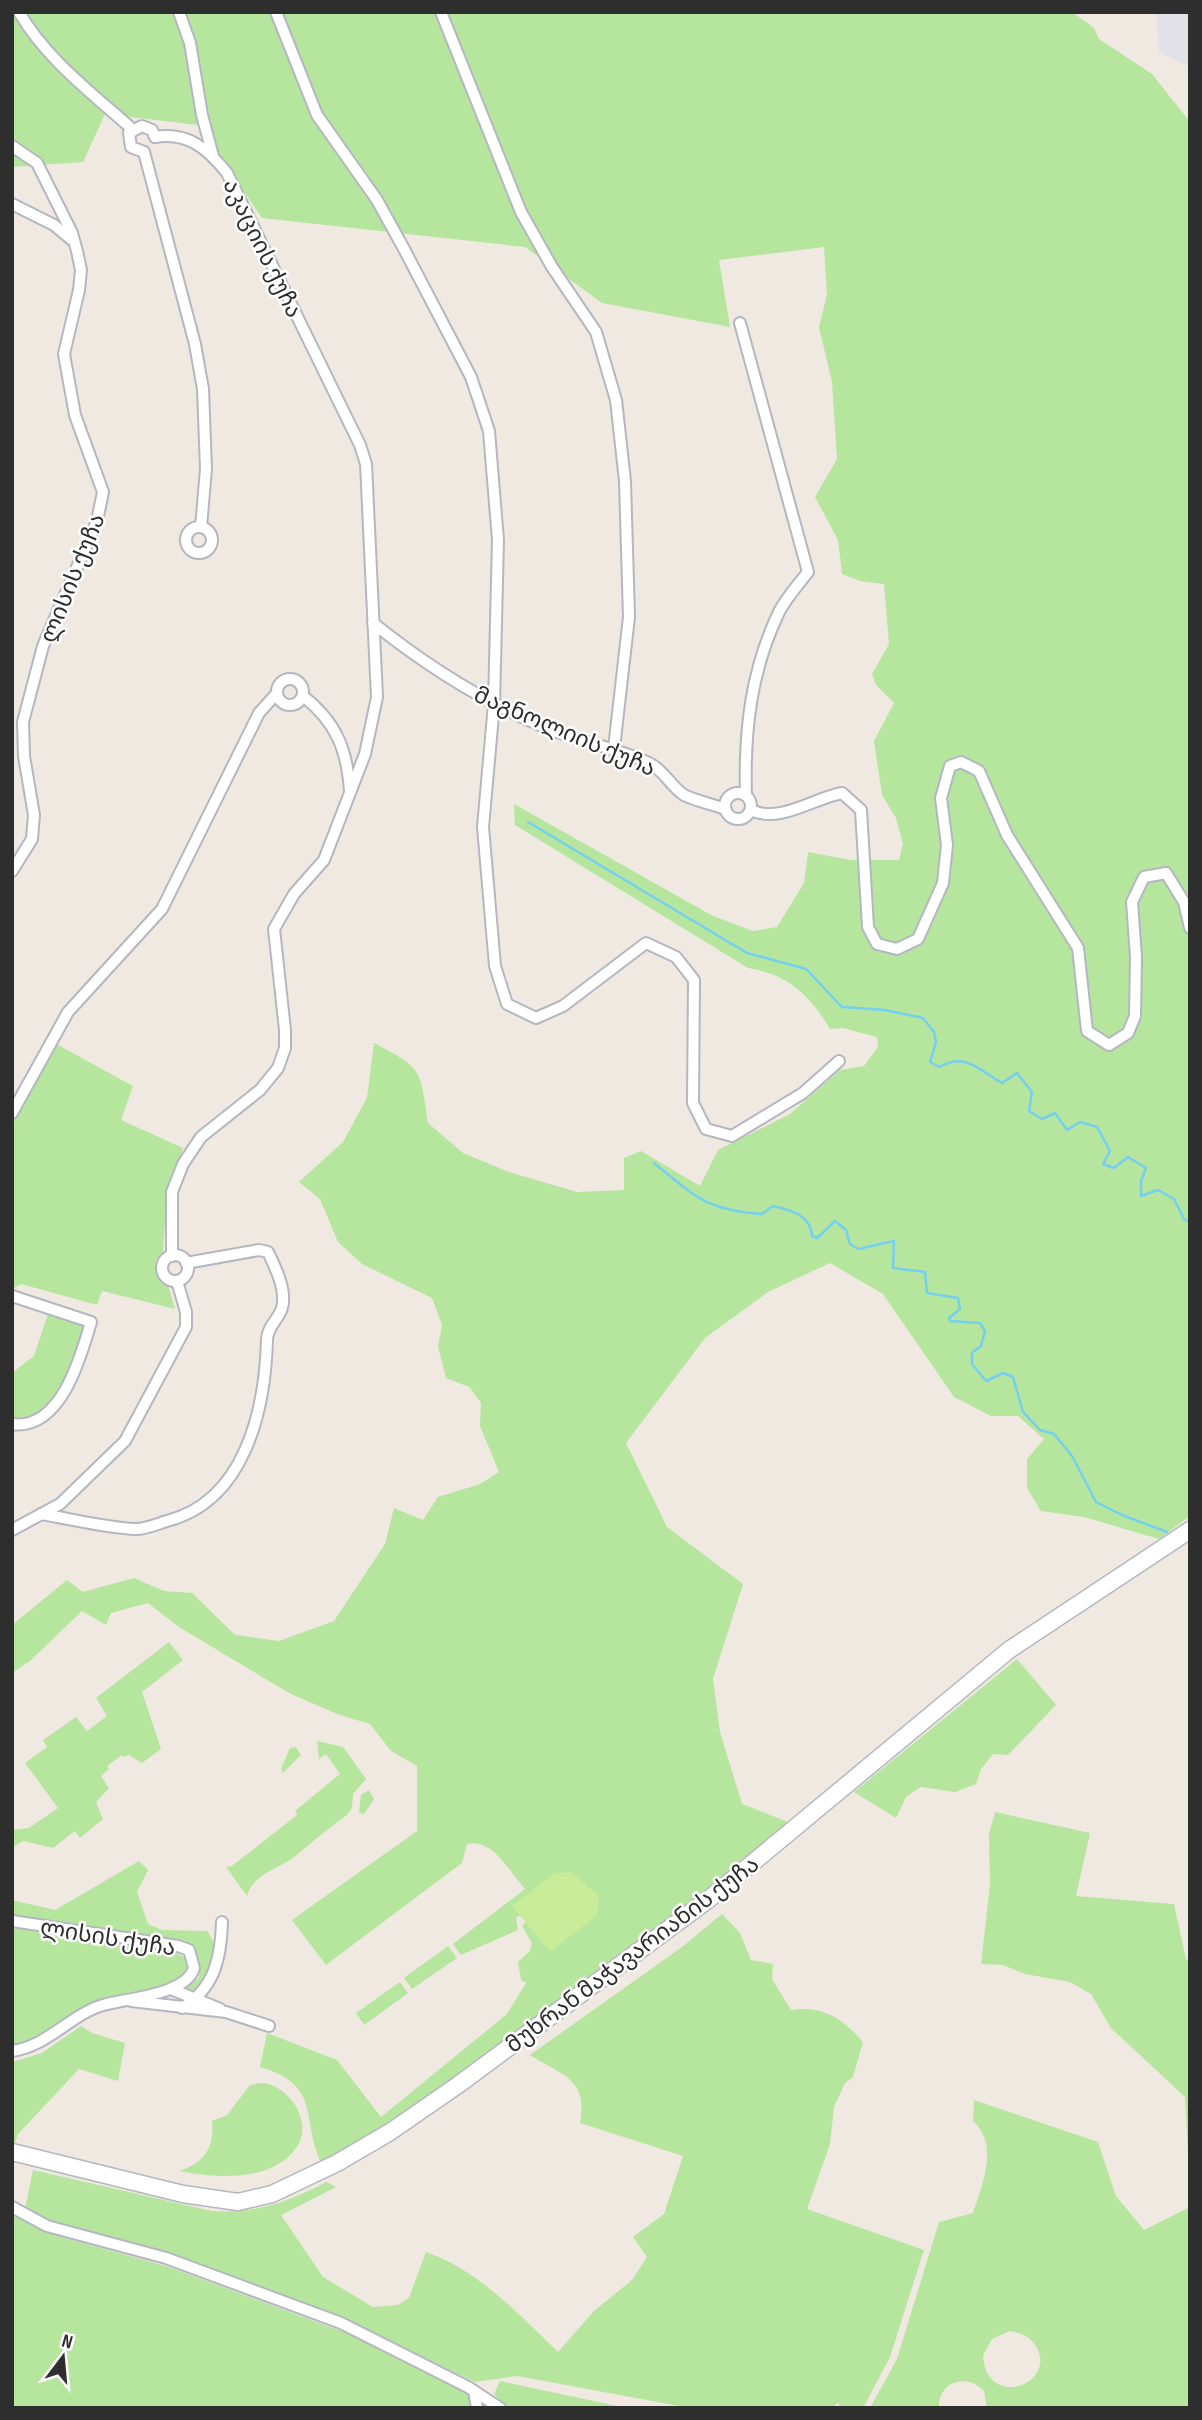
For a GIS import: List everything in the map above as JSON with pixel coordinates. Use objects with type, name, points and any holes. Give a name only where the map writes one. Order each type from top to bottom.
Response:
[{"type":"main road","name":"მუხრან მაჭავარიანის ქუჩა","points":[[12,2152],[183,2194],[238,2202],[272,2194],[337,2163],[390,2132],[458,2085],[709,1899],[1009,1650],[1190,1530]]},
{"type":"street","points":[[19,12],[43,45],[79,83],[132,129],[146,127],[155,137],[154,145],[144,152],[135,151],[129,143],[132,129]]},
{"type":"street","points":[[179,12],[190,43],[202,115],[213,156]]},
{"type":"street","points":[[276,12],[317,115],[377,201],[479,395],[494,467],[498,540],[494,704],[483,827],[495,966],[507,1004],[536,1018],[563,1006],[646,943],[676,957],[694,980],[693,1103],[706,1129],[732,1136],[803,1093],[839,1061]]},
{"type":"street","points":[[441,12],[521,212],[552,267],[596,332],[616,400],[625,481],[629,617],[614,748]]},
{"type":"street","name":"აკაციის ქუჩა","points":[[155,137],[170,134],[198,143],[227,173],[364,454],[377,697],[365,754],[350,793]]},
{"type":"street","name":"ლისის ქუჩა","points":[[12,146],[37,163],[55,196],[74,243],[81,270],[64,354],[75,415],[103,492],[102,507],[43,646],[23,722],[24,756],[34,815],[32,839],[12,871]]},
{"type":"street","points":[[144,152],[195,344],[203,389],[206,469],[201,527]]},
{"type":"street","points":[[12,204],[54,225],[74,243]]},
{"type":"street","points":[[740,323],[807,572],[780,611],[752,691],[744,740],[746,795],[751,802],[751,810],[746,817],[737,820],[729,816],[725,809],[729,797],[737,793],[746,795]]},
{"type":"street","name":"მაგნოლიის ქუჩა","points":[[373,623],[426,666],[494,704],[554,731],[614,748],[653,765],[668,776],[683,794],[725,809]]},
{"type":"street","points":[[12,1113],[68,1012],[162,909],[259,713],[277,693],[282,682],[290,679],[301,684],[303,696],[321,710],[337,732],[347,756],[350,793],[324,860],[294,894],[275,929],[285,1030],[285,1048],[278,1068],[260,1090],[201,1138],[183,1164],[172,1192],[172,1256]]},
{"type":"street","points":[[277,693],[280,699],[289,705],[296,704],[303,696]]},
{"type":"street","points":[[751,810],[761,815],[772,813],[805,806],[825,796],[842,793],[861,810],[868,927],[877,944],[897,950],[918,939],[943,883],[947,845],[941,798],[950,766],[961,762],[979,771],[1007,835],[1078,948],[1087,1031],[1109,1045],[1128,1033],[1135,1016],[1136,957],[1132,902],[1144,877],[1166,873],[1184,902],[1190,928]]},
{"type":"street","points":[[41,1514],[137,1529],[185,1517],[213,1496],[236,1471],[251,1436],[266,1381],[267,1332],[282,1308],[283,1291],[268,1252],[259,1250],[186,1263]]},
{"type":"street","points":[[172,1256],[180,1257],[186,1263],[185,1276],[177,1281],[170,1280],[163,1273],[163,1262],[172,1256]]},
{"type":"street","points":[[12,1530],[60,1504],[125,1441],[139,1420],[186,1327],[186,1312],[177,1281]]},
{"type":"street","points":[[12,1296],[91,1322],[76,1373],[60,1399],[39,1419],[26,1425],[12,1424]]},
{"type":"street","name":"ლისის ქუჩა","points":[[12,1921],[183,1947],[193,1956],[194,1968],[188,1981],[171,1989],[89,2010],[37,2044],[12,2051]]},
{"type":"street","points":[[183,2008],[196,1998],[216,1969],[222,1922]]},
{"type":"street","points":[[171,1989],[226,2012],[270,2026]]},
{"type":"street","points":[[125,2000],[226,2012]]},
{"type":"street","points":[[12,2207],[47,2226],[166,2258],[341,2323],[474,2391],[500,2408]]},
{"type":"street","points":[[474,2391],[477,2408]]},
{"type":"shaded area","points":[[1153,12],[1190,12],[1190,67],[1159,53],[1157,18]]},
{"type":"green space","points":[[12,12],[1072,12],[1094,28],[1099,39],[1152,74],[1190,122],[1190,1516],[1159,1539],[1084,1517],[1041,1511],[1027,1488],[1027,1459],[1044,1439],[1018,1416],[991,1416],[954,1397],[883,1294],[830,1263],[768,1292],[705,1338],[626,1443],[667,1527],[743,1584],[713,1679],[720,1732],[742,1804],[788,1822],[708,1893],[650,1936],[444,2084],[322,2164],[302,2094],[280,2075],[260,2067],[267,2033],[337,2060],[381,2117],[507,2014],[526,1983],[521,1980],[518,1962],[530,1951],[532,1943],[522,1926],[528,1920],[523,1913],[516,1918],[518,1930],[461,1955],[453,1944],[525,1889],[493,1851],[476,1843],[467,1844],[462,1863],[326,1965],[292,1920],[417,1831],[417,1766],[391,1751],[370,1724],[337,1714],[289,1693],[179,1627],[148,1603],[111,1613],[106,1625],[82,1611],[31,1660],[12,1673],[12,1625],[67,1580],[83,1592],[134,1578],[164,1591],[192,1593],[235,1635],[279,1641],[334,1621],[385,1544],[394,1508],[423,1520],[438,1497],[480,1484],[499,1472],[480,1426],[481,1403],[469,1387],[446,1378],[438,1347],[442,1325],[432,1298],[362,1264],[338,1242],[320,1199],[299,1182],[343,1142],[367,1098],[374,1043],[411,1065],[420,1080],[428,1123],[463,1153],[509,1172],[577,1192],[624,1190],[624,1158],[641,1151],[700,1186],[718,1150],[790,1114],[840,1070],[864,1066],[878,1047],[877,1037],[843,1028],[830,1029],[806,996],[786,981],[775,975],[748,968],[515,825],[514,804],[713,916],[753,931],[777,927],[804,883],[808,852],[851,860],[899,860],[903,844],[896,818],[882,795],[874,741],[894,703],[876,685],[872,674],[889,644],[884,584],[860,581],[842,574],[838,540],[815,497],[837,459],[832,382],[819,327],[827,295],[824,247],[719,260],[730,327],[602,303],[525,247],[262,218],[198,125],[105,114],[83,162],[12,167]]},
{"type":"green space","points":[[56,1044],[133,1086],[121,1120],[183,1148],[167,1197],[163,1251],[156,1260],[157,1277],[168,1285],[175,1309],[102,1291],[97,1305],[21,1284],[12,1289],[12,1125]]},
{"type":"green space","points":[[50,1308],[91,1322],[76,1373],[39,1419],[12,1424],[12,1373],[34,1356]]},
{"type":"green space","points":[[169,1642],[183,1660],[142,1692],[161,1749],[142,1763],[129,1755],[122,1755],[107,1766],[109,1769],[101,1776],[109,1788],[96,1802],[103,1819],[80,1838],[75,1831],[53,1848],[23,1841],[12,1848],[12,1830],[29,1828],[58,1808],[25,1763],[47,1747],[43,1740],[76,1717],[87,1731],[107,1716],[96,1698]]},
{"type":"green space","points":[[1017,1659],[1056,1705],[1008,1755],[993,1754],[981,1769],[976,1784],[955,1792],[921,1787],[906,1797],[896,1818],[854,1792]]},
{"type":"green space","points":[[317,1741],[343,1747],[366,1779],[353,1794],[352,1808],[347,1815],[292,1859],[262,1876],[247,1896],[226,1867],[232,1866],[297,1815],[295,1811],[340,1774],[326,1754],[319,1759]]},
{"type":"green space","points":[[296,1747],[301,1755],[283,1773],[281,1769],[290,1748]]},
{"type":"green space","points":[[369,1790],[374,1799],[364,1814],[359,1813],[361,1795]]},
{"type":"green space","points":[[995,1812],[1090,1833],[1076,1896],[1174,1904],[1186,1959],[1190,1962],[1190,2192],[1185,2097],[1111,2028],[1091,1994],[1070,1982],[1025,1974],[1003,1965],[981,1964],[990,1885],[989,1834]]},
{"type":"green space","points":[[139,1861],[148,1870],[137,1892],[148,1924],[162,1930],[207,1931],[212,1939],[215,1948],[214,1963],[194,1992],[185,1989],[199,1977],[200,1963],[194,1948],[184,1940],[133,1937],[12,1917],[12,1900],[55,1910]]},
{"type":"green space","points":[[571,1872],[599,1896],[597,1915],[550,1952],[512,1906],[555,1873]]},
{"type":"green space","points":[[722,1914],[740,1933],[751,1960],[773,1964],[772,1979],[791,2010],[813,2010],[832,2016],[863,2042],[853,2077],[845,2083],[834,2107],[830,2144],[807,2209],[924,2250],[890,2357],[863,2408],[839,2408],[839,2402],[832,2408],[690,2408],[517,2376],[475,2382],[346,2320],[49,2226],[25,2209],[33,2170],[212,2211],[242,2211],[271,2205],[326,2182],[336,2187],[281,2215],[323,2277],[373,2307],[398,2305],[409,2298],[426,2252],[481,2282],[558,2352],[594,2311],[632,2280],[647,2257],[633,2237],[664,2214],[683,2156],[580,2123],[582,2108],[576,2087],[562,2074],[530,2055],[682,1947]]},
{"type":"green space","points":[[12,1927],[62,1937],[174,1952],[186,1958],[189,1967],[187,1976],[82,2008],[38,2040],[12,2048]]},
{"type":"green space","points":[[448,1946],[457,1958],[412,1989],[404,1978]]},
{"type":"green space","points":[[400,1982],[408,1993],[364,2025],[356,2013]]},
{"type":"green space","points":[[81,2026],[92,2033],[125,2043],[118,2081],[79,2069],[18,2134],[14,2146],[12,2062],[42,2053]]},
{"type":"green space","points":[[261,2083],[281,2090],[296,2106],[302,2127],[296,2148],[285,2159],[257,2173],[225,2176],[179,2171],[195,2164],[206,2154],[211,2139],[212,2121],[227,2115],[250,2085]]},
{"type":"green space","points":[[974,2100],[1098,2142],[1116,2196],[1144,2230],[1190,2207],[1190,2408],[987,2408],[984,2391],[977,2385],[962,2381],[943,2391],[939,2408],[870,2408],[897,2359],[939,2222],[973,2213],[984,2177],[987,2152],[981,2130],[973,2121]],"holes":[[[1010,2331],[1032,2341],[1040,2361],[1037,2373],[1029,2381],[1006,2387],[995,2382],[987,2372],[983,2356],[992,2339]]]},
{"type":"green space","points":[[12,2212],[54,2235],[169,2267],[349,2334],[464,2389],[479,2408],[12,2408]]},
{"type":"green space","points":[[500,2381],[626,2408],[507,2408],[494,2394]]},
{"type":"waterway","points":[[528,822],[747,953],[806,969],[842,1007],[885,1010],[923,1018],[934,1032],[936,1042],[930,1062],[939,1067],[957,1061],[964,1062],[1002,1083],[1017,1073],[1032,1092],[1029,1111],[1042,1119],[1055,1113],[1067,1130],[1080,1122],[1097,1127],[1110,1151],[1103,1164],[1114,1168],[1128,1157],[1146,1168],[1141,1181],[1141,1196],[1158,1190],[1174,1199],[1184,1219],[1190,1222]]},
{"type":"waterway","points":[[654,1163],[692,1193],[714,1205],[762,1214],[773,1206],[786,1209],[804,1218],[812,1236],[817,1238],[835,1221],[846,1230],[850,1244],[858,1249],[894,1241],[893,1268],[925,1272],[927,1293],[958,1298],[960,1309],[949,1318],[950,1321],[980,1323],[985,1331],[981,1346],[972,1353],[972,1364],[986,1381],[1003,1373],[1013,1377],[1023,1412],[1040,1430],[1054,1434],[1072,1456],[1096,1502],[1167,1532]]}]
